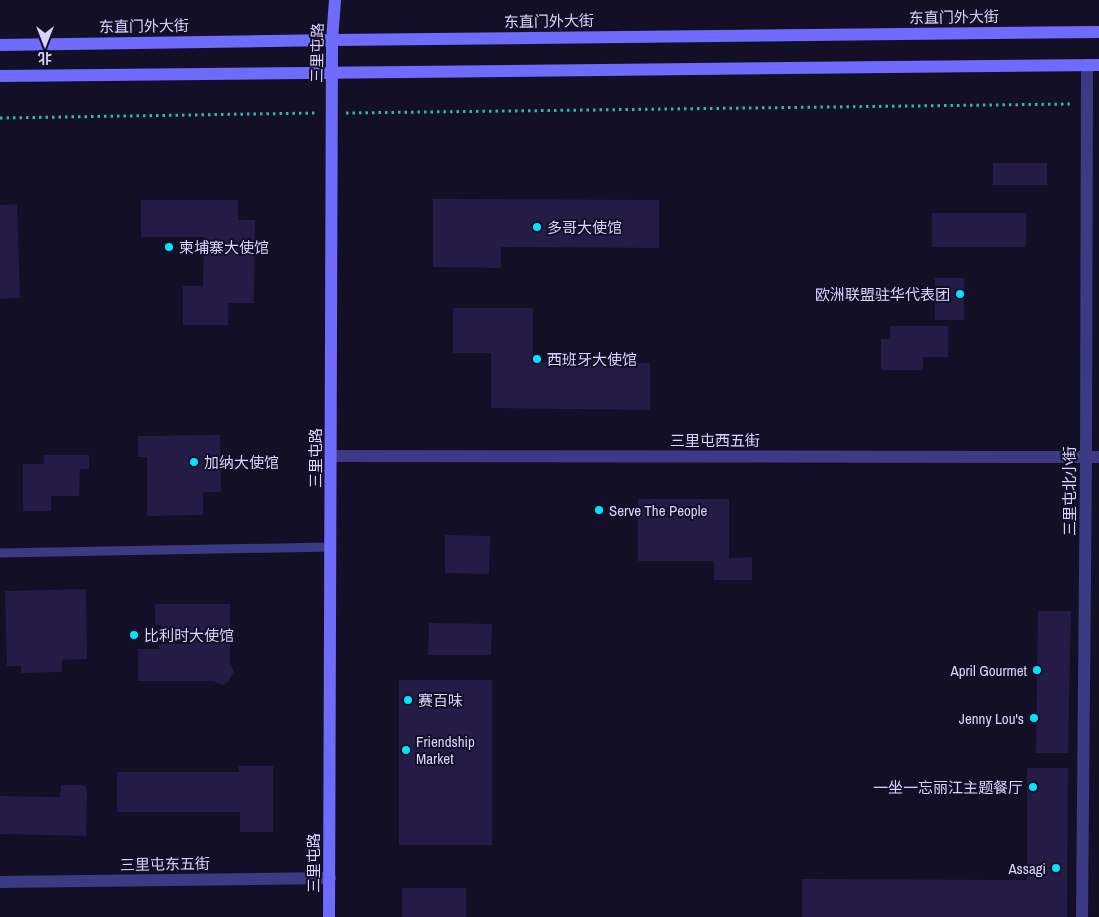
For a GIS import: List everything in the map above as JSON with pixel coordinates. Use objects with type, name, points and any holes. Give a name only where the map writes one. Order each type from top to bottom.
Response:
[{"type":"main road","name":"三里屯路","points":[[329,917],[332,40],[335,0]]},
{"type":"main road","name":"东直门外大街","points":[[0,45],[1099,32]]},
{"type":"main road","points":[[0,76],[1093,65]]},
{"type":"street","name":"三里屯北小街","points":[[1082,917],[1092,457],[1087,104],[1093,65]]},
{"type":"street","name":"三里屯西五街","points":[[331,456],[1092,457]]},
{"type":"street","name":"三里屯东五街","points":[[0,882],[330,878]]},
{"type":"lane","points":[[0,553],[331,548]]},
{"type":"path","points":[[0,118],[1087,104]]},
{"type":"building","points":[[993,163],[1047,163],[1047,185],[993,185]]},
{"type":"building","points":[[433,199],[659,200],[659,248],[501,247],[501,268],[433,267]]},
{"type":"building","points":[[141,200],[238,200],[238,220],[255,220],[254,303],[228,303],[228,325],[183,325],[183,286],[203,286],[204,237],[141,237]]},
{"type":"building","points":[[17,204],[20,298],[0,299],[0,205]]},
{"type":"building","points":[[932,213],[1026,213],[1026,247],[932,247]]},
{"type":"building","points":[[935,278],[964,278],[964,320],[935,320]]},
{"type":"building","points":[[453,308],[533,308],[533,362],[650,363],[650,410],[491,408],[491,353],[453,353]]},
{"type":"building","points":[[890,326],[948,326],[948,357],[923,357],[923,370],[881,370],[881,339],[890,339]]},
{"type":"building","points":[[220,435],[221,492],[203,492],[203,515],[147,516],[147,457],[138,457],[138,436]]},
{"type":"building","points":[[44,455],[89,455],[89,469],[80,469],[79,496],[51,496],[51,511],[23,511],[23,464],[44,464]]},
{"type":"building","points":[[638,499],[729,499],[729,558],[752,557],[752,580],[714,580],[714,561],[638,561]]},
{"type":"building","points":[[445,535],[490,536],[489,574],[445,573]]},
{"type":"building","points":[[86,589],[87,659],[62,660],[62,672],[21,673],[21,666],[7,666],[5,591]]},
{"type":"building","points":[[155,604],[230,604],[230,663],[234,672],[228,682],[223,685],[213,681],[138,681],[138,649],[159,649],[159,644],[189,644],[189,631],[161,631],[161,625],[155,625]]},
{"type":"building","points":[[1038,611],[1071,611],[1068,753],[1036,753]]},
{"type":"building","points":[[429,623],[492,624],[491,655],[428,655]]},
{"type":"building","points":[[399,680],[492,680],[492,845],[399,845]]},
{"type":"building","points":[[239,766],[273,766],[273,832],[240,832],[240,812],[117,812],[117,772],[239,772]]},
{"type":"building","points":[[1027,768],[1068,768],[1067,917],[802,917],[802,879],[1027,880]]},
{"type":"building","points":[[61,785],[81,785],[86,787],[86,836],[0,834],[0,796],[60,797]]},
{"type":"building","points":[[402,888],[466,888],[466,917],[402,917]]},
{"type":"place","name":"多哥大使馆","points":[[537,227]]},
{"type":"place","name":"柬埔寨大使馆","points":[[169,247]]},
{"type":"place","name":"欧洲联盟驻华代表团","points":[[960,294]]},
{"type":"place","name":"西班牙大使馆","points":[[537,359]]},
{"type":"place","name":"加纳大使馆","points":[[194,462]]},
{"type":"place","name":"Serve The People","points":[[599,510]]},
{"type":"place","name":"比利时大使馆","points":[[134,635]]},
{"type":"place","name":"April Gourmet","points":[[1037,670]]},
{"type":"place","name":"赛百味","points":[[408,700]]},
{"type":"place","name":"Jenny Lou's","points":[[1034,718]]},
{"type":"place","name":"Friendship Market","points":[[406,750]]},
{"type":"place","name":"一坐一忘丽江主题餐厅","points":[[1033,787]]},
{"type":"place","name":"Assagi","points":[[1056,868]]}]
